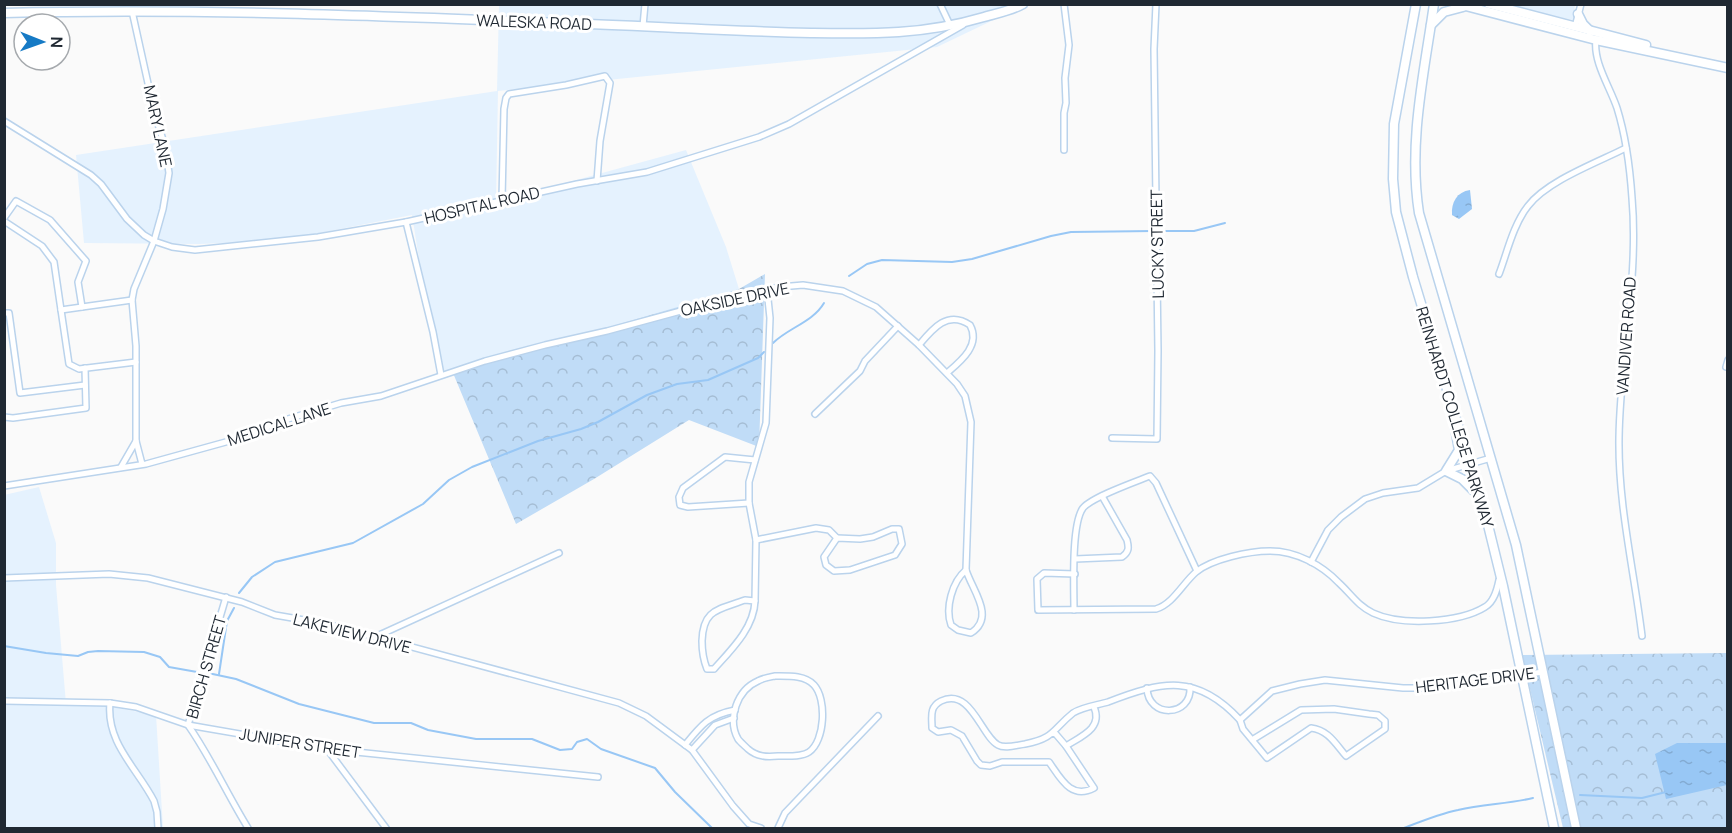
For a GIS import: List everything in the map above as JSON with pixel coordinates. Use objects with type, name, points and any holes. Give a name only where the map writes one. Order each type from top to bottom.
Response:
[{"type":"street","points":[[643,26],[645,4]]},
{"type":"street","points":[[940,4],[950,25]]},
{"type":"street","name":"WALESKA ROAD","points":[[4,13],[132,11],[326,14],[741,32],[856,34],[911,33],[970,21],[1023,4]]},
{"type":"street","points":[[1064,4],[1069,45],[1065,78],[1064,150]]},
{"type":"street","name":"LUCKY STREET","points":[[1112,438],[1157,439],[1158,329],[1154,61],[1156,4]]},
{"type":"street","points":[[1409,4],[1413,22]]},
{"type":"street","name":"REINHARDT COLLEGE PARKWAY","points":[[1416,4],[1394,124],[1393,179],[1396,212],[1480,497],[1500,575],[1554,828]]},
{"type":"street","name":"REINHARDT COLLEGE PARKWAY","points":[[1434,4],[1415,136],[1414,174],[1417,200],[1424,238],[1516,545],[1576,826]]},
{"type":"street","points":[[1489,4],[1698,61]]},
{"type":"street","points":[[1431,25],[1444,12],[1461,5],[1596,40],[1728,68]]},
{"type":"street","points":[[1575,27],[1580,9]]},
{"type":"street","points":[[1580,9],[1583,24],[1591,31]]},
{"type":"street","name":"MARY LANE","points":[[132,11],[155,115],[168,160],[167,188],[154,241],[132,300]]},
{"type":"street","name":"HOSPITAL ROAD","points":[[4,121],[91,175],[101,184],[127,219],[144,235],[172,247],[205,250],[318,237],[406,222],[502,199],[647,171],[759,137],[789,124],[970,21]]},
{"type":"street","name":"VANDIVER ROAD","points":[[1596,40],[1598,59],[1617,109],[1626,148],[1632,197],[1634,229],[1631,306],[1618,466],[1642,636]]},
{"type":"street","points":[[502,199],[504,109],[509,94],[605,76],[610,83],[600,141],[597,181]]},
{"type":"street","points":[[1499,274],[1512,237],[1526,208],[1540,192],[1626,148]]},
{"type":"street","points":[[82,307],[78,282],[86,261],[50,220],[16,201],[4,220],[42,246],[54,262],[69,364],[79,369],[136,362]]},
{"type":"street","points":[[406,222],[441,375]]},
{"type":"street","name":"OAKSIDE DRIVE","points":[[416,384],[545,345],[767,290],[803,285],[843,291],[876,307],[919,345],[947,373],[965,396],[971,422],[966,570],[970,584],[979,598],[983,615],[980,623],[971,633],[958,630],[951,625],[949,612],[952,594],[960,576],[966,570]]},
{"type":"street","points":[[755,601],[745,600],[708,616],[703,625],[702,658],[707,669],[714,669],[740,638],[755,614],[756,540],[749,503],[750,477],[766,423],[770,318],[767,290]]},
{"type":"street","points":[[61,310],[132,300],[136,362],[136,441],[142,464]]},
{"type":"street","points":[[4,314],[9,313],[20,393],[85,386]]},
{"type":"street","points":[[919,345],[945,320],[959,319],[970,325],[974,338],[973,344],[947,373]]},
{"type":"street","points":[[815,414],[860,371],[865,361],[898,326]]},
{"type":"street","points":[[1726,367],[1728,360]]},
{"type":"street","points":[[4,417],[12,418],[86,408],[85,368]]},
{"type":"street","name":"MEDICAL LANE","points":[[4,486],[142,464],[233,440],[288,419],[341,403],[381,396],[416,384]]},
{"type":"street","points":[[1446,471],[1459,450],[1448,388]]},
{"type":"street","points":[[121,468],[136,441]]},
{"type":"street","points":[[749,503],[688,507],[681,504],[679,497],[683,488],[725,457],[755,460]]},
{"type":"street","points":[[1311,561],[1328,530],[1365,499],[1383,493],[1418,488],[1446,471],[1491,458]]},
{"type":"street","points":[[1446,471],[1462,479],[1480,497]]},
{"type":"street","points":[[1074,610],[1077,528],[1083,508],[1102,496],[1150,476],[1156,483],[1197,571]]},
{"type":"street","points":[[1075,559],[1122,557],[1127,553],[1129,547],[1127,540],[1102,496]]},
{"type":"street","points":[[756,540],[816,528],[829,530],[837,538],[860,539],[873,537],[891,529],[899,529],[902,544],[895,555],[850,570],[834,571],[826,565],[824,557],[837,538]]},
{"type":"street","points":[[1075,574],[1044,573],[1037,579],[1038,610],[1161,607],[1197,571],[1216,561],[1254,552],[1273,551],[1311,561],[1339,582],[1359,605],[1382,616],[1403,620],[1439,620],[1460,618],[1471,614],[1490,603],[1497,589],[1500,575]]},
{"type":"street","points":[[375,637],[559,553]]},
{"type":"street","name":"LAKEVIEW DRIVE","points":[[4,578],[128,575],[225,597],[275,615],[327,624],[619,703],[646,716],[692,750],[733,806],[749,824],[761,828]]},
{"type":"street","name":"BIRCH STREET","points":[[225,597],[188,724],[207,753],[226,792],[248,828]]},
{"type":"street","name":"HERITAGE DRIVE","points":[[1240,720],[1272,691],[1299,684],[1325,680],[1403,688],[1429,688],[1543,672]]},
{"type":"street","points":[[775,676],[797,677],[813,683],[819,692],[823,731],[816,746],[807,754],[763,757],[751,752],[738,738],[734,718],[741,694],[757,681],[775,676]]},
{"type":"street","points":[[1054,732],[1094,788],[1082,792],[1069,788],[1049,762],[1002,762],[990,766],[981,765],[962,736],[951,730],[938,732],[932,728],[930,715],[936,705],[942,701],[951,699],[961,702],[968,706],[994,742],[1004,747],[1049,737],[1054,732],[1075,712],[1147,688],[1169,685],[1190,687],[1216,698],[1228,707],[1240,720],[1243,729],[1252,740],[1267,758],[1311,728],[1320,729],[1328,735],[1346,756],[1385,729],[1385,721],[1378,715],[1334,709],[1301,710],[1252,740]]},
{"type":"street","points":[[1147,688],[1148,696],[1155,706],[1170,711],[1185,703],[1190,687]]},
{"type":"street","name":"JUNIPER STREET","points":[[4,701],[110,703],[144,710],[188,724],[327,749],[598,777]]},
{"type":"street","points":[[110,703],[109,716],[115,738],[154,801],[158,813],[158,828]]},
{"type":"street","points":[[1066,746],[1093,728],[1097,717],[1094,707]]},
{"type":"street","points":[[685,745],[710,718],[735,710]]},
{"type":"street","points":[[778,828],[784,813],[878,716]]},
{"type":"street","points":[[692,750],[715,725],[734,718]]},
{"type":"street","points":[[327,749],[386,828]]},
{"type":"shaded area","points":[[499,5],[1025,5],[937,47],[498,91],[496,202],[686,150],[726,247],[739,289],[438,378],[412,215],[278,241],[199,244],[84,243],[76,155],[497,91]]},
{"type":"shaded area","points":[[1502,5],[1575,5],[1573,20]]},
{"type":"shaded area","points":[[39,487],[56,543],[56,585],[66,704],[100,705],[156,715],[163,828],[5,828],[4,495]]},
{"type":"green space","points":[[765,274],[759,447],[689,420],[516,524],[453,373],[739,289]]},
{"type":"green space","points":[[1727,653],[1727,828],[1563,828],[1522,655]]},
{"type":"water","points":[[1470,190],[1472,209],[1459,219],[1452,215],[1454,202],[1458,195]]},
{"type":"water","points":[[1677,743],[1727,743],[1727,785],[1666,799],[1655,754]]},
{"type":"waterway","points":[[1163,231],[1194,231],[1225,223]]},
{"type":"waterway","points":[[849,276],[867,264],[882,260],[952,262],[972,259],[1071,232],[1153,231]]},
{"type":"waterway","points":[[773,343],[814,315],[824,303]]},
{"type":"waterway","points":[[239,593],[252,577],[275,562],[353,543],[423,504],[449,480],[472,467],[538,441],[581,429],[647,395],[677,384],[708,380],[758,358],[764,352]]},
{"type":"waterway","points":[[219,674],[227,621],[234,608]]},
{"type":"waterway","points":[[4,646],[78,656],[98,651],[144,652],[160,657],[169,667],[197,672]]},
{"type":"waterway","points":[[208,673],[236,679],[299,704],[374,723],[411,723],[428,730],[476,739],[532,739],[560,750],[572,749],[577,742],[587,739],[601,749],[655,768],[675,792],[712,828]]},
{"type":"waterway","points":[[1580,795],[1642,798],[1666,792]]},
{"type":"waterway","points":[[1404,828],[1451,812],[1533,798]]}]
